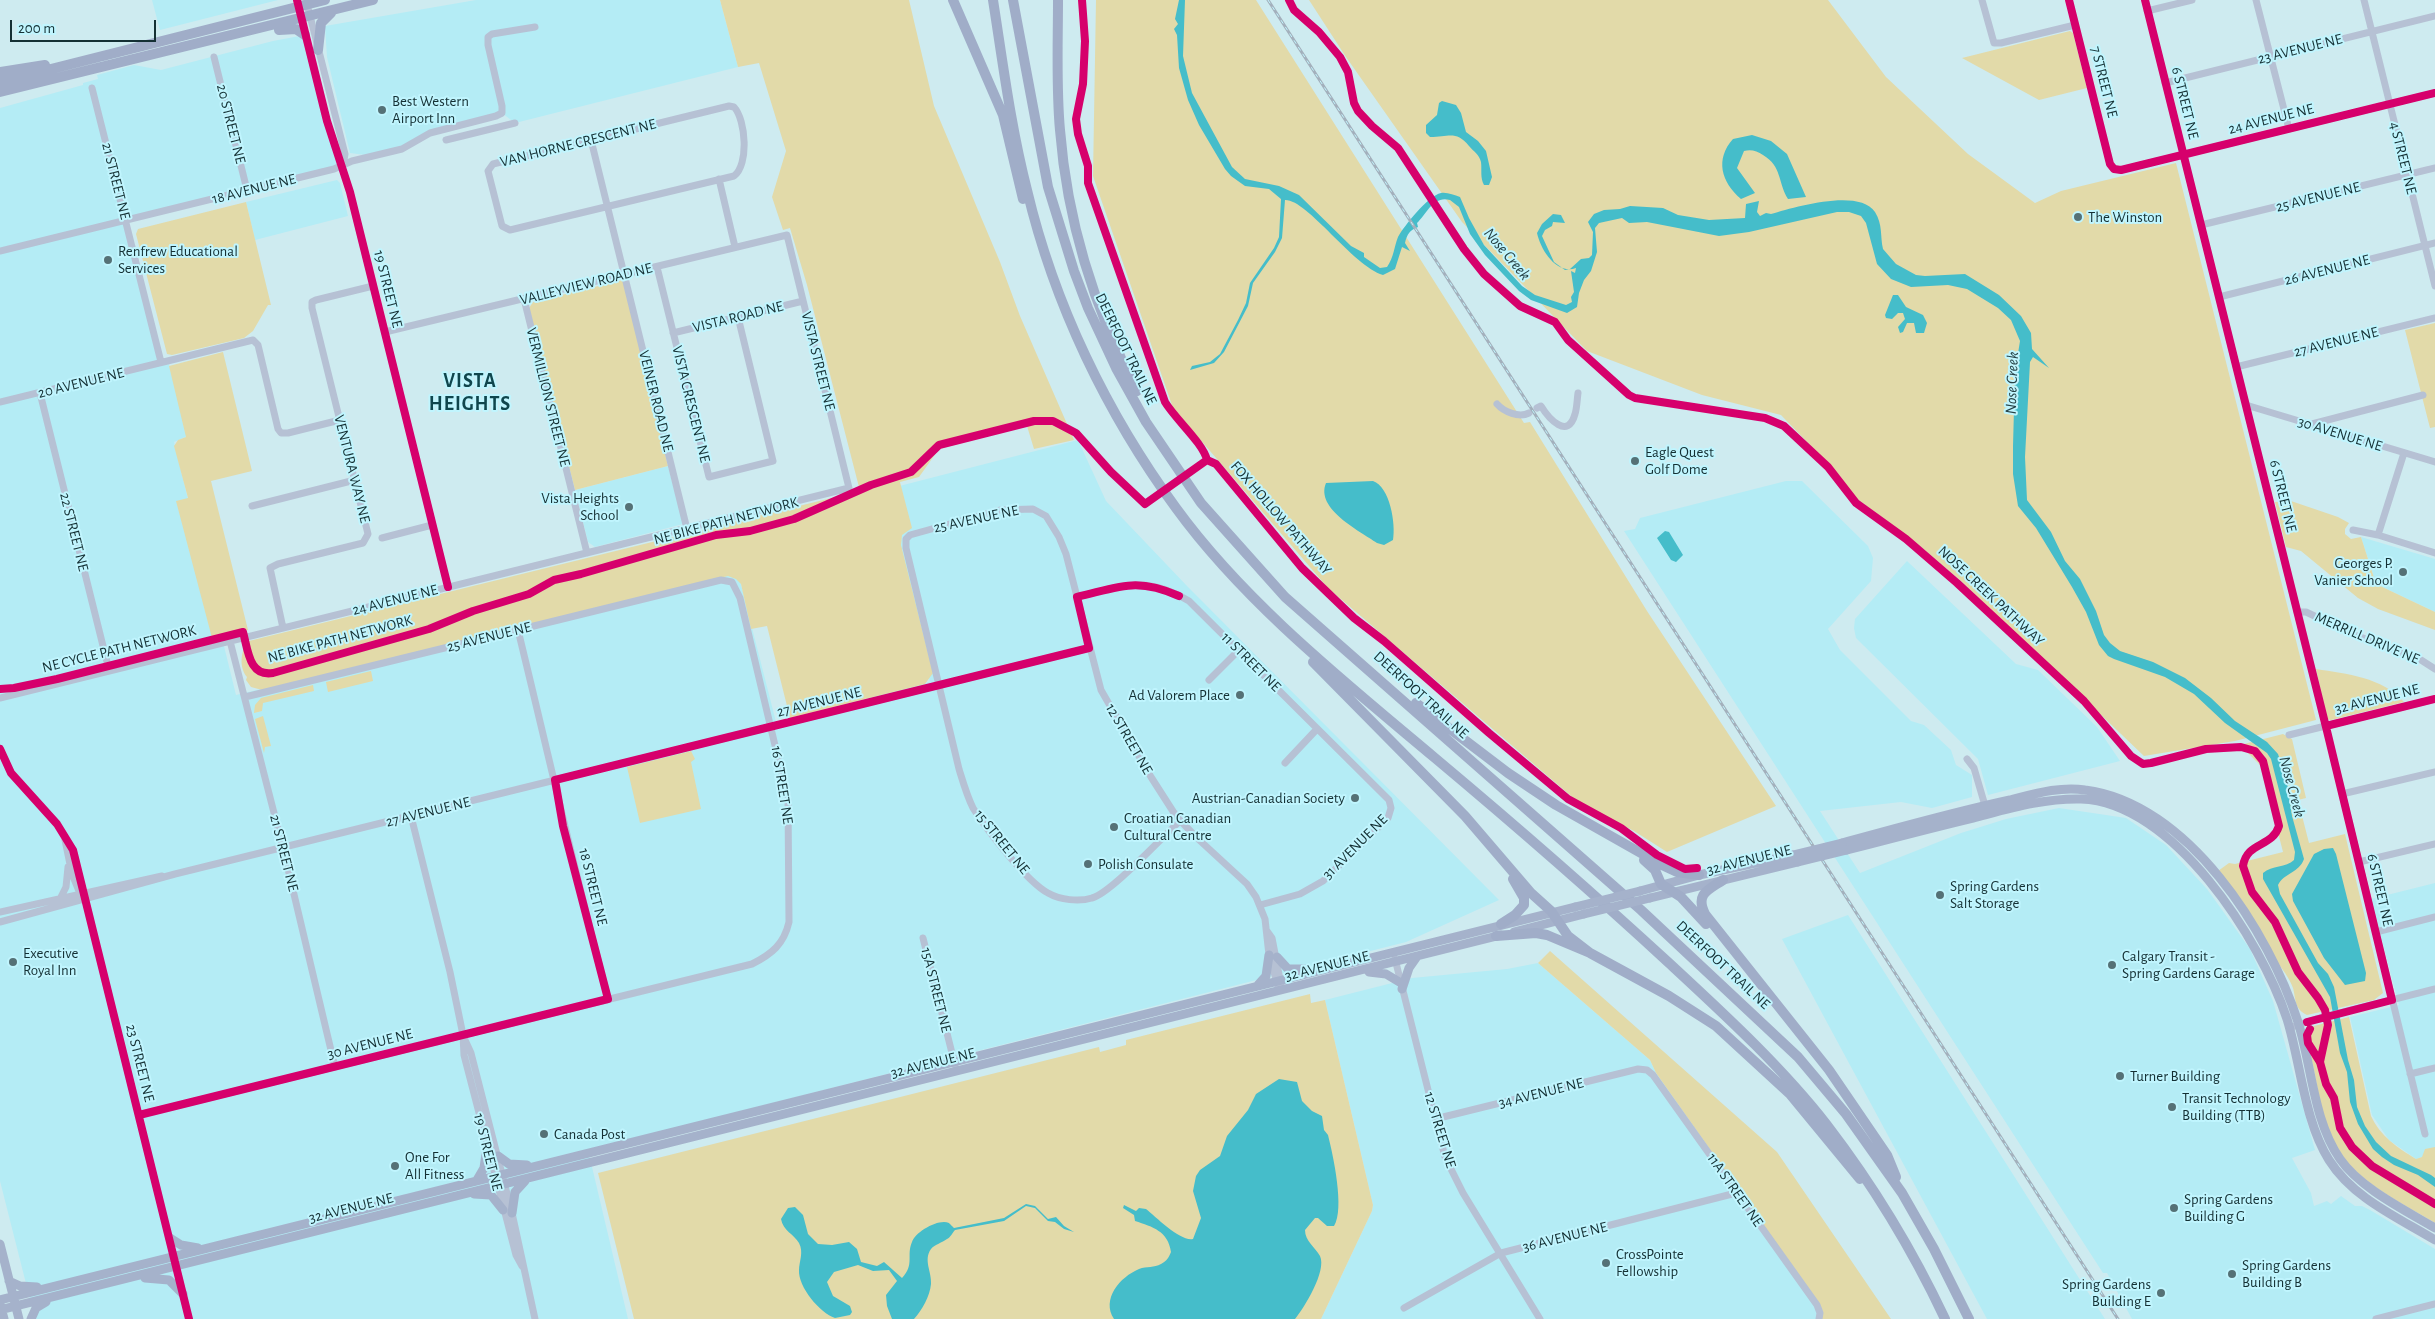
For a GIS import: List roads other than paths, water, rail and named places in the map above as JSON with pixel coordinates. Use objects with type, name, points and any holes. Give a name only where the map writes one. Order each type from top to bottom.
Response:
[{"type":"highway","points":[[279,11],[288,0]]},
{"type":"highway","points":[[0,82],[279,11],[302,3],[325,0]]},
{"type":"highway","points":[[0,92],[373,0]]},
{"type":"highway","points":[[953,0],[1003,115],[1016,180],[1070,337],[1099,395],[1127,443],[1144,461]]},
{"type":"highway","points":[[992,0],[1020,160],[1034,218],[1052,273],[1085,355],[1128,437],[1177,510],[1242,586],[1314,664],[1452,802],[1531,893],[1551,911],[1568,936],[1590,953]]},
{"type":"highway","name":"DEERFOOT TRAIL NE","points":[[1013,0],[1048,187],[1071,262],[1088,308],[1116,368],[1146,422],[1201,503],[1285,597],[1641,910],[1798,1057],[1846,1114],[1902,1193],[1934,1249],[1969,1319]]},
{"type":"highway","points":[[1058,0],[1060,130],[1068,196],[1078,239],[1108,328],[1133,384],[1173,461]]},
{"type":"highway","points":[[318,50],[322,20],[336,10]]},
{"type":"highway","points":[[214,40],[225,42],[291,28],[305,35]]},
{"type":"highway","points":[[0,72],[64,62],[83,61]]},
{"type":"highway","points":[[0,98],[46,81]]},
{"type":"highway","points":[[1242,586],[1326,665],[1489,803],[1724,1014],[1785,1075],[1825,1122],[1881,1202],[1945,1319]]},
{"type":"highway","points":[[1392,690],[1409,698],[1556,806],[1677,872],[1699,875]]},
{"type":"highway","points":[[1480,834],[1524,898],[1524,905],[1520,910],[1501,924]]},
{"type":"highway","points":[[1628,846],[1655,870],[1661,884],[1675,893],[1763,985]]},
{"type":"highway","points":[[1724,880],[1704,893],[1701,903],[1702,908],[1829,1070],[1887,1156],[1902,1193]]},
{"type":"highway","points":[[1496,936],[1536,933],[1547,935],[1590,953],[1669,996],[1716,1026],[1790,1094],[1856,1175],[1881,1202]]},
{"type":"main road","name":"32 AVENUE NE","points":[[0,1300],[477,1180],[529,1177],[1396,963],[1496,936],[1675,893],[1796,858],[1986,810],[2043,792],[2085,789],[2125,800],[2152,814],[2196,852],[2235,899],[2265,944],[2299,1024],[2326,1132],[2340,1160],[2360,1180],[2435,1228]]},
{"type":"main road","name":"32 AVENUE NE","points":[[1986,810],[2046,801],[2083,799],[2120,808],[2147,823],[2186,857],[2228,905],[2255,948],[2271,979],[2289,1028],[2314,1123],[2330,1161],[2353,1189],[2435,1240]]},
{"type":"main road","name":"32 AVENUE NE","points":[[0,1308],[16,1306],[176,1267],[464,1194],[535,1166],[1551,911],[1640,891],[1699,875],[1796,858]]},
{"type":"main road","points":[[1258,985],[1266,976],[1273,956],[1283,966],[1292,970],[1330,967]]},
{"type":"main road","points":[[1359,972],[1386,974],[1401,986],[1416,958]]},
{"type":"main road","points":[[477,1180],[484,1168],[487,1147]]},
{"type":"main road","points":[[498,1156],[509,1164],[535,1166]]},
{"type":"main road","points":[[464,1194],[491,1195],[508,1212],[517,1186],[529,1177]]},
{"type":"main road","points":[[170,1238],[186,1246],[206,1248]]},
{"type":"main road","points":[[0,1244],[19,1319]]},
{"type":"main road","points":[[115,1281],[163,1278],[174,1283],[183,1294]]},
{"type":"main road","points":[[9,1280],[15,1285],[27,1287],[58,1285]]},
{"type":"main road","points":[[31,1319],[39,1305],[62,1295]]},
{"type":"main road","points":[[0,1308],[4,1319]]},
{"type":"street","points":[[1982,0],[1994,43],[2001,44],[2075,25]]},
{"type":"street","name":"7 STREET NE","points":[[2069,0],[2110,164],[2114,169]]},
{"type":"street","name":"6 STREET NE","points":[[2145,0],[2298,612],[2425,1134]]},
{"type":"street","points":[[2147,11],[2192,0]]},
{"type":"street","points":[[2256,0],[2289,129]]},
{"type":"street","name":"4 STREET NE","points":[[2364,0],[2435,286]]},
{"type":"street","name":"19 STREET NE","points":[[302,3],[305,17],[318,50],[345,154],[343,165]]},
{"type":"street","name":"23 AVENUE NE","points":[[2165,83],[2435,16]]},
{"type":"street","name":"19 STREET NE","points":[[305,17],[305,35],[327,121],[338,156],[343,165],[448,587]]},
{"type":"street","name":"18 AVENUE NE","points":[[0,251],[334,169],[402,149],[430,132],[502,113],[488,37],[492,34],[535,27]]},
{"type":"street","name":"20 STREET NE","points":[[214,57],[247,190]]},
{"type":"street","name":"21 STREET NE","points":[[92,88],[161,362]]},
{"type":"street","name":"24 AVENUE NE","points":[[2114,169],[2121,170],[2435,93]]},
{"type":"street","name":"VAN HORNE CRESCENT NE","points":[[732,106],[738,112],[744,138],[744,154],[737,173],[719,179],[507,230],[502,226],[488,169],[493,164],[591,140],[732,106]]},
{"type":"street","points":[[446,140],[515,123]]},
{"type":"street","name":"VEINER ROAD NE","points":[[591,140],[687,528]]},
{"type":"street","name":"25 AVENUE NE","points":[[2201,225],[2435,168]]},
{"type":"street","points":[[719,179],[735,247]]},
{"type":"street","name":"VALLEYVIEW ROAD NE","points":[[385,332],[787,234]]},
{"type":"street","name":"VISTA STREET NE","points":[[787,234],[849,488]]},
{"type":"street","name":"26 AVENUE NE","points":[[2219,297],[2435,243]]},
{"type":"street","name":"VISTA CRESCENT NE","points":[[657,267],[709,477],[773,461],[738,317]]},
{"type":"street","name":"VENTURA WAY NE","points":[[283,628],[270,568],[278,564],[363,543],[367,539],[368,534],[312,302],[373,286]]},
{"type":"street","name":"VERMILLION STREET NE","points":[[524,299],[587,553]]},
{"type":"street","name":"VISTA ROAD NE","points":[[673,333],[803,301]]},
{"type":"street","name":"27 AVENUE NE","points":[[2236,367],[2435,318]]},
{"type":"street","name":"20 AVENUE NE","points":[[0,402],[253,340],[258,345],[278,429],[281,433],[288,433],[340,420]]},
{"type":"street","name":"22 STREET NE","points":[[40,393],[109,670]]},
{"type":"street","points":[[1537,408],[1541,406],[1552,422],[1561,426],[1567,425],[1575,415],[1578,393]]},
{"type":"street","points":[[2311,424],[2423,395]]},
{"type":"street","points":[[1497,404],[1502,410],[1524,416],[1529,413]]},
{"type":"street","name":"30 AVENUE NE","points":[[2246,405],[2435,462]]},
{"type":"street","points":[[2378,535],[2404,453]]},
{"type":"street","points":[[252,506],[355,480]]},
{"type":"street","name":"24 AVENUE NE","points":[[0,698],[849,488]]},
{"type":"street","name":"25 AVENUE NE","points":[[906,539],[915,532],[1000,510],[1033,509],[1046,516]]},
{"type":"street","name":"12 STREET NE","points":[[1046,516],[1060,537],[1066,554],[1101,690],[1109,707],[1161,794],[1180,821],[1248,884],[1260,905],[1267,930],[1272,938],[1273,956],[1280,991]]},
{"type":"street","points":[[382,538],[432,525]]},
{"type":"street","points":[[2353,530],[2378,535],[2435,553]]},
{"type":"street","name":"15 STREET NE","points":[[906,539],[906,548],[959,769],[973,807],[990,832],[1028,876],[1048,894],[1061,899],[1080,900],[1100,895],[1180,821]]},
{"type":"street","name":"25 AVENUE NE","points":[[245,697],[722,580],[732,582]]},
{"type":"street","name":"16 STREET NE","points":[[732,582],[740,598],[784,777],[790,822],[791,911],[786,934]]},
{"type":"street","name":"11 STREET NE","points":[[1077,597],[1131,584],[1149,584],[1189,601],[1384,795],[1392,808]]},
{"type":"street","name":"MERRILL DRIVE NE","points":[[2298,612],[2306,612],[2355,635],[2421,660],[2435,669]]},
{"type":"street","name":"18 STREET NE","points":[[518,630],[555,780],[564,828],[608,999]]},
{"type":"street","name":"21 STREET NE","points":[[230,641],[283,848],[335,1067]]},
{"type":"street","name":"27 AVENUE NE","points":[[0,922],[175,874],[1090,648]]},
{"type":"street","points":[[1209,680],[1238,651]]},
{"type":"street","name":"32 AVENUE NE","points":[[2289,735],[2435,699]]},
{"type":"street","points":[[1285,763],[1317,730]]},
{"type":"street","name":"23 STREET NE","points":[[0,748],[11,773],[45,810],[73,850],[81,893]]},
{"type":"street","points":[[1967,759],[1974,768],[1986,810]]},
{"type":"street","points":[[2342,794],[2435,772]]},
{"type":"street","name":"31 AVENUE NE","points":[[1260,905],[1300,894],[1322,881],[1388,818],[1392,808]]},
{"type":"street","name":"19 STREET NE","points":[[411,816],[450,972],[463,1035],[464,1055],[487,1147],[500,1180],[535,1319]]},
{"type":"street","name":"23 STREET NE","points":[[64,837],[69,862],[85,900],[189,1319]]},
{"type":"street","points":[[2359,862],[2435,844]]},
{"type":"street","points":[[61,897],[66,887],[69,862]]},
{"type":"street","name":"27 AVENUE NE","points":[[0,912],[152,876],[175,874]]},
{"type":"street","points":[[2376,932],[2435,917]]},
{"type":"street","name":"30 AVENUE NE","points":[[139,1115],[752,964],[767,957],[777,948],[786,934]]},
{"type":"street","name":"15A STREET NE","points":[[923,938],[957,1070]]},
{"type":"street","name":"12 STREET NE","points":[[1393,951],[1445,1157],[1540,1319]]},
{"type":"street","points":[[2289,1028],[2316,1019],[2435,989]]},
{"type":"street","name":"19 STREET NE","points":[[463,1035],[471,1053],[498,1156],[500,1180]]},
{"type":"street","points":[[2410,1074],[2435,1068]]},
{"type":"street","name":"34 AVENUE NE","points":[[1435,1119],[1638,1069],[1647,1070]]},
{"type":"street","name":"11A STREET NE","points":[[1647,1070],[1654,1075],[1817,1305],[1820,1316]]},
{"type":"street","name":"36 AVENUE NE","points":[[1404,1308],[1501,1253],[1736,1193]]},
{"type":"street","points":[[2376,1319],[2435,1304]]},
{"type":"water","points":[[1179,0],[1185,0],[1183,56],[1192,93],[1232,167],[1245,179],[1279,186],[1299,195],[1351,246],[1364,253],[1364,257],[1380,268],[1387,267],[1393,256],[1398,237],[1405,226],[1423,205],[1441,193],[1460,197],[1484,245],[1522,286],[1535,295],[1566,305],[1572,302],[1571,297],[1574,292],[1571,271],[1575,273],[1576,268],[1570,269],[1581,259],[1589,258],[1592,255],[1593,232],[1588,222],[1594,214],[1604,210],[1630,206],[1663,208],[1678,215],[1709,220],[1745,218],[1746,204],[1759,201],[1757,212],[1760,216],[1766,213],[1771,214],[1810,204],[1841,200],[1855,201],[1867,205],[1875,212],[1880,226],[1883,249],[1896,264],[1916,275],[1965,274],[1999,295],[2021,316],[2031,333],[2032,349],[2049,368],[2033,357],[2030,362],[2025,457],[2027,500],[2051,532],[2065,561],[2080,579],[2096,611],[2104,635],[2110,643],[2120,651],[2153,662],[2185,678],[2211,698],[2235,721],[2267,742],[2278,754],[2287,781],[2292,816],[2304,859],[2299,867],[2278,885],[2280,894],[2318,963],[2328,974],[2334,987],[2348,1060],[2354,1080],[2357,1107],[2365,1126],[2376,1142],[2391,1156],[2435,1178],[2435,1187],[2418,1175],[2394,1165],[2382,1157],[2373,1149],[2358,1124],[2350,1102],[2347,1072],[2340,1053],[2330,997],[2263,879],[2263,873],[2267,870],[2291,863],[2294,860],[2295,852],[2271,759],[2267,753],[2225,723],[2194,694],[2165,677],[2108,656],[2099,645],[2086,612],[2072,587],[2036,528],[2018,506],[2013,474],[2013,446],[2015,372],[2020,341],[2011,320],[1998,308],[1967,289],[1948,285],[1911,287],[1891,279],[1877,264],[1866,223],[1861,216],[1849,212],[1837,212],[1749,232],[1719,236],[1647,222],[1629,223],[1622,218],[1599,223],[1595,228],[1597,252],[1591,271],[1584,280],[1579,293],[1577,307],[1567,313],[1531,300],[1519,291],[1485,255],[1470,234],[1459,207],[1450,200],[1440,200],[1431,206],[1417,223],[1418,227],[1411,231],[1407,237],[1405,243],[1410,251],[1402,247],[1395,269],[1383,275],[1358,259],[1305,210],[1285,200],[1282,238],[1275,252],[1253,283],[1248,306],[1224,352],[1214,363],[1190,370],[1192,366],[1210,362],[1220,354],[1246,303],[1250,283],[1274,248],[1279,237],[1281,199],[1269,189],[1245,186],[1231,176],[1199,125],[1188,100],[1179,68],[1177,35],[1174,29],[1178,24],[1175,19]]},
{"type":"water","points":[[1442,101],[1456,105],[1461,113],[1466,132],[1478,141],[1486,151],[1492,177],[1489,185],[1484,185],[1479,157],[1464,141],[1456,136],[1430,137],[1426,133],[1426,125],[1437,115],[1439,103]]},
{"type":"water","points":[[1752,135],[1771,141],[1787,154],[1806,197],[1788,199],[1774,164],[1763,155],[1752,150],[1744,151],[1737,168],[1755,193],[1741,199],[1734,192],[1725,178],[1722,162],[1724,154],[1733,139]]},
{"type":"water","points":[[1553,214],[1561,215],[1565,223],[1553,222],[1552,226],[1545,230],[1542,236],[1554,262],[1562,268],[1556,265],[1546,254],[1537,233],[1542,224]]},
{"type":"water","points":[[1893,295],[1898,295],[1906,307],[1923,315],[1927,323],[1924,333],[1916,333],[1914,323],[1907,323],[1903,332],[1900,333],[1898,327],[1905,319],[1903,313],[1898,313],[1892,319],[1886,318],[1885,315]]},
{"type":"water","points":[[1373,481],[1379,485],[1388,498],[1394,525],[1393,540],[1384,545],[1377,543],[1350,526],[1333,510],[1327,502],[1324,493],[1326,483]]},
{"type":"water","points":[[1665,531],[1669,532],[1683,555],[1676,562],[1671,560],[1657,538]]},
{"type":"water","points":[[2333,848],[2366,973],[2365,981],[2345,985],[2324,958],[2293,901],[2292,894],[2314,854],[2324,849]]},
{"type":"water","points":[[1279,1079],[1297,1082],[1302,1101],[1312,1111],[1322,1116],[1324,1130],[1328,1135],[1333,1155],[1337,1182],[1338,1207],[1334,1226],[1327,1226],[1318,1218],[1315,1218],[1305,1230],[1305,1234],[1320,1256],[1321,1263],[1318,1280],[1299,1314],[1295,1319],[1114,1319],[1110,1304],[1111,1296],[1119,1283],[1139,1269],[1163,1263],[1168,1259],[1171,1252],[1167,1239],[1159,1231],[1135,1221],[1134,1215],[1123,1208],[1124,1205],[1136,1211],[1139,1208],[1146,1209],[1175,1233],[1188,1239],[1193,1239],[1201,1218],[1193,1191],[1196,1176],[1200,1170],[1220,1156],[1227,1136],[1248,1110],[1256,1094]]},
{"type":"water","points":[[1026,1204],[1035,1206],[1048,1219],[1056,1217],[1064,1226],[1074,1232],[1064,1229],[1055,1222],[1048,1221],[1035,1208],[1026,1206],[1004,1221],[955,1230],[948,1238],[933,1247],[929,1253],[930,1289],[925,1303],[914,1319],[892,1319],[887,1306],[886,1295],[897,1281],[889,1270],[873,1271],[858,1265],[834,1272],[827,1282],[833,1296],[850,1306],[852,1312],[850,1315],[835,1318],[823,1311],[802,1284],[799,1270],[800,1246],[797,1240],[784,1227],[781,1219],[788,1208],[795,1207],[803,1215],[808,1234],[818,1244],[832,1245],[849,1242],[857,1249],[861,1262],[877,1266],[884,1262],[902,1278],[908,1268],[912,1242],[922,1230],[939,1222],[949,1223],[954,1228],[1004,1218]]},
{"type":"railway","points":[[1268,0],[2118,1319]]},
{"type":"place","name":"Best Western Airport Inn","points":[[382,110]]},
{"type":"place","name":"The Winston","points":[[2078,217]]},
{"type":"place","name":"Renfrew Educational Services","points":[[108,260]]},
{"type":"place","name":"Eagle Quest Golf Dome","points":[[1635,461]]},
{"type":"place","name":"Vista Heights School","points":[[629,507]]},
{"type":"place","name":"Georges P. Vanier School","points":[[2403,572]]},
{"type":"place","name":"Ad Valorem Place","points":[[1240,695]]},
{"type":"place","name":"Austrian-Canadian Society","points":[[1355,798]]},
{"type":"place","name":"Croatian Canadian Cultural Centre","points":[[1114,827]]},
{"type":"place","name":"Polish Consulate","points":[[1088,864]]},
{"type":"place","name":"Spring Gardens Salt Storage","points":[[1940,895]]},
{"type":"place","name":"Executive Royal Inn","points":[[13,962]]},
{"type":"place","name":"Calgary Transit - Spring Gardens Garage","points":[[2112,965]]},
{"type":"place","name":"Turner Building","points":[[2120,1076]]},
{"type":"place","name":"Transit Technology Building (TTB)","points":[[2172,1107]]},
{"type":"place","name":"Canada Post","points":[[544,1134]]},
{"type":"place","name":"One For All Fitness","points":[[395,1166]]},
{"type":"place","name":"Spring Gardens Building G","points":[[2174,1208]]},
{"type":"place","name":"CrossPointe Fellowship","points":[[1606,1263]]},
{"type":"place","name":"Spring Gardens Building B","points":[[2232,1274]]},
{"type":"place","name":"Spring Gardens Building E","points":[[2161,1293]]},
{"type":"district","name":"VISTA HEIGHTS","points":[[470,392]]},
{"type":"water label","name":"Nose Creek","points":[[1507,254]]},
{"type":"water label","name":"Nose Creek","points":[[2012,383]]},
{"type":"water label","name":"Nose Creek","points":[[2292,787]]}]
